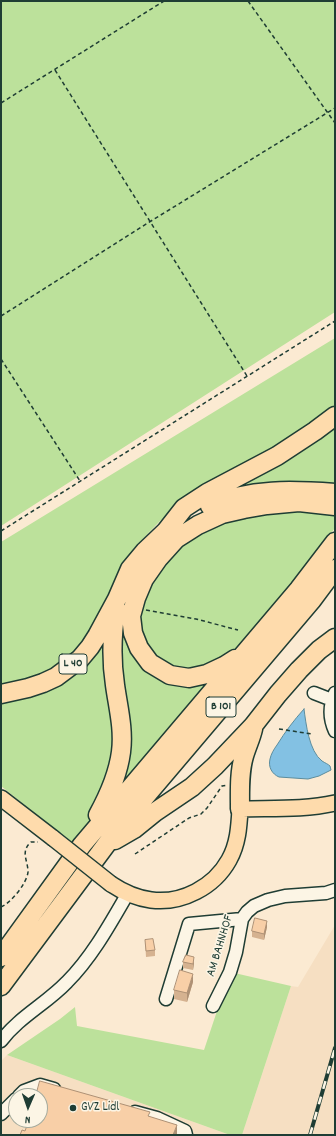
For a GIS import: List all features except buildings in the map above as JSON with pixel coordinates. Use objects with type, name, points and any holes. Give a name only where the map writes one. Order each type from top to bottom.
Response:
[{"type":"highway","points":[[166,530],[184,508],[207,493],[277,456],[315,432],[335,416]]},
{"type":"highway","name":"L 40","points":[[1,694],[43,683],[56,677],[80,659],[90,647],[117,599],[130,569],[166,530],[190,516],[216,504],[242,496],[268,491],[291,490],[333,501]]},
{"type":"highway","points":[[248,650],[224,666],[207,674],[189,678],[170,675],[150,662],[139,648],[134,633],[131,616],[136,598],[144,579],[158,559],[176,539],[198,525],[222,514],[267,505],[333,501]]},
{"type":"highway","name":"B 101","points":[[1,957],[82,845],[299,589],[335,542]]},
{"type":"highway","name":"B 101","points":[[1,986],[117,830],[312,600],[335,569]]},
{"type":"highway","points":[[82,845],[107,800],[115,778],[121,752],[122,734],[114,683],[112,642],[117,599]]},
{"type":"highway","points":[[106,845],[134,829],[155,812],[192,787],[215,766],[253,726],[299,670],[319,650],[335,638]]},
{"type":"highway","points":[[240,809],[242,764],[252,736],[253,726]]},
{"type":"main road","points":[[1,798],[47,840],[111,884],[128,893],[151,900],[172,899],[191,894],[209,883],[224,868],[233,851],[238,835],[240,809],[301,808],[335,803]]},
{"type":"street","points":[[314,693],[333,697],[335,731]]},
{"type":"street","name":"AM BAHNHOF","points":[[213,1006],[230,972],[236,952],[242,919],[247,912],[254,906],[268,900],[285,896],[326,893],[335,890]]},
{"type":"street","points":[[1,1041],[20,1020],[58,992],[76,973],[98,943],[128,893]]},
{"type":"street","points":[[166,1000],[189,924],[242,919]]},
{"type":"street","points":[[32,1088],[40,1085],[62,1091]]},
{"type":"street","points":[[120,1108],[157,1118],[185,1131],[186,1135]]},
{"type":"path","points":[[1,103],[164,1]]},
{"type":"path","points":[[248,1],[335,123]]},
{"type":"path","points":[[55,70],[247,376]]},
{"type":"path","points":[[1,316],[151,221],[335,108]]},
{"type":"path","points":[[1,531],[335,321]]},
{"type":"path","points":[[1,359],[80,481]]},
{"type":"path","points":[[133,608],[196,619],[238,630]]},
{"type":"path","points":[[279,729],[312,734]]},
{"type":"path","points":[[135,854],[179,824],[189,818],[201,814],[207,808],[219,789],[226,785]]},
{"type":"path","points":[[1,906],[7,903],[15,895],[27,876],[28,869],[25,855],[28,845],[31,842],[47,840]]},
{"type":"shaded area","points":[[335,925],[335,1135],[242,1135],[291,986],[298,987]]},
{"type":"shaded area","points":[[7,1055],[230,1135],[1,1135],[1,1061]]},
{"type":"green space","points":[[1,1],[335,1],[335,312],[1,526]]},
{"type":"green space","points":[[335,338],[335,410],[195,497],[160,521],[134,548],[115,578],[102,611],[87,642],[43,677],[1,688],[1,542]]},
{"type":"green space","points":[[335,421],[335,528],[265,618],[119,790],[94,815],[73,844],[1,786],[1,698],[40,690],[124,609],[162,560],[227,489]]},
{"type":"green space","points":[[230,972],[291,986],[242,1135],[230,1135],[7,1055],[75,1007],[77,1026],[204,1050]]},
{"type":"water","points":[[304,709],[309,737],[314,751],[322,761],[330,766],[331,770],[319,776],[308,779],[279,777],[270,767],[271,755],[286,731]]},
{"type":"railway","points":[[310,1135],[335,1048]]},
{"type":"place","name":"GVZ Lidl","points":[[73,1108]]}]
